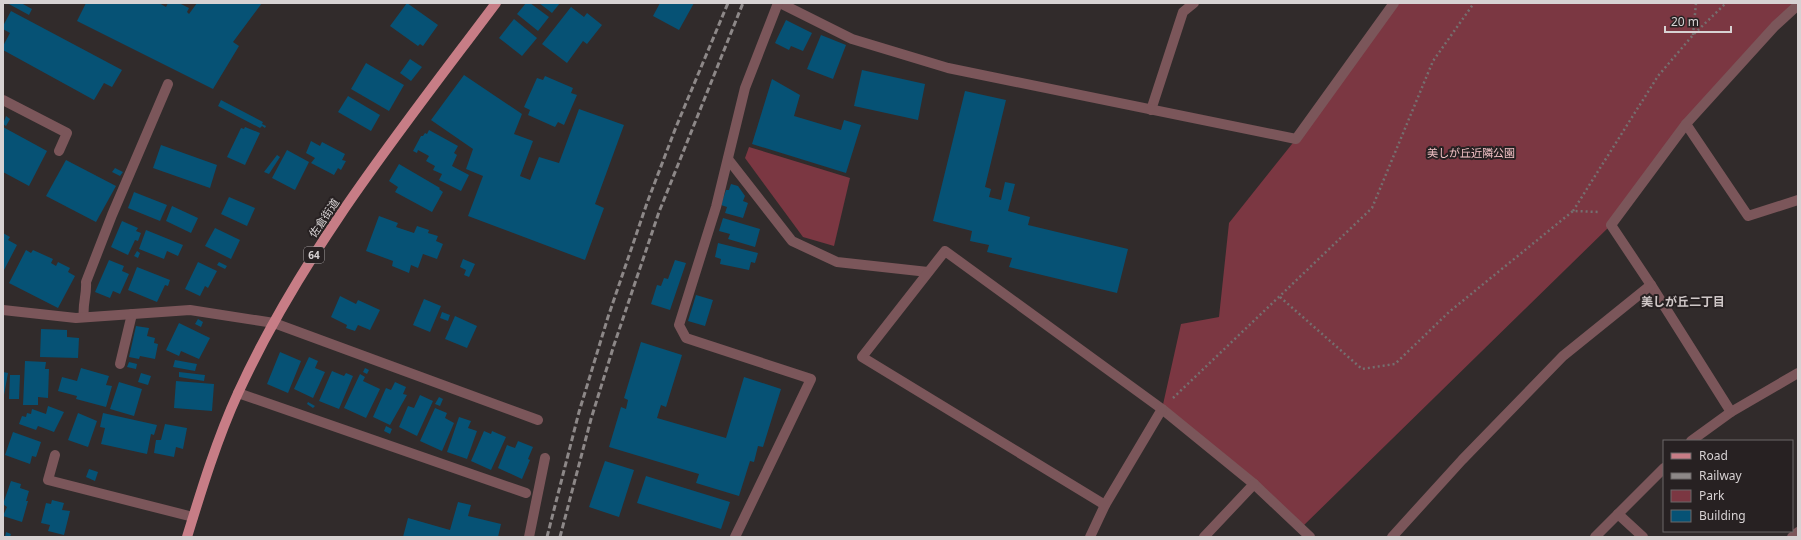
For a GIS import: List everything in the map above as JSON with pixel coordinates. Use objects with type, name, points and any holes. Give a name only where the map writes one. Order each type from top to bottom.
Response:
[{"type":"main road","name":"佐倉街道","points":[[187,537],[215,451],[238,393],[274,323],[322,243],[377,161],[496,3]]},
{"type":"street","points":[[735,537],[811,379],[686,338],[679,325],[716,207],[745,88],[779,3],[852,39],[948,68],[1296,139],[1394,3]]},
{"type":"street","points":[[1151,110],[1183,12],[1194,3]]},
{"type":"street","points":[[1731,412],[1651,285],[1611,225],[1686,124],[1775,26],[1798,5]]},
{"type":"street","points":[[84,318],[82,307],[87,291],[86,282],[112,215],[168,84]]},
{"type":"street","points":[[3,100],[67,133],[59,151]]},
{"type":"street","points":[[1686,124],[1748,216],[1798,200]]},
{"type":"street","points":[[728,159],[792,241],[837,262],[928,272]]},
{"type":"street","points":[[1105,505],[862,357],[945,251],[1162,409],[1254,484],[1310,537]]},
{"type":"street","points":[[1392,537],[1462,460],[1563,356],[1651,285]]},
{"type":"street","points":[[3,310],[84,318],[190,310],[274,323],[538,420]]},
{"type":"street","points":[[120,364],[132,314]]},
{"type":"street","points":[[1692,440],[1731,412],[1798,372]]},
{"type":"street","points":[[238,393],[526,493]]},
{"type":"street","points":[[1090,537],[1105,505],[1162,409]]},
{"type":"street","points":[[55,455],[48,480],[193,516]]},
{"type":"street","points":[[528,537],[545,458]]},
{"type":"street","points":[[1595,537],[1663,469]]},
{"type":"street","points":[[1204,537],[1254,484]]},
{"type":"street","points":[[1618,514],[1643,537]]},
{"type":"street","points":[[1792,537],[1798,532]]},
{"type":"path","points":[[1162,409],[1372,208],[1433,61],[1474,3]]},
{"type":"path","points":[[1694,35],[1696,3]]},
{"type":"path","points":[[1280,297],[1362,370],[1394,364],[1449,312],[1573,211],[1658,76],[1694,35],[1726,3]]},
{"type":"path","points":[[1573,211],[1620,213]]},
{"type":"green space","name":"美しが丘近隣公園","points":[[1394,3],[1798,3],[1686,124],[1611,225],[1301,528],[1162,409],[1181,324],[1219,317],[1229,223],[1296,139]]},
{"type":"green space","points":[[749,147],[850,178],[834,246],[803,237],[745,158]]},
{"type":"building","points":[[7,3],[21,3],[32,9],[29,15]]},
{"type":"building","points":[[86,3],[159,3],[166,7],[168,3],[179,3],[189,8],[187,12],[189,14],[197,3],[262,3],[233,42],[239,46],[213,89],[77,21]]},
{"type":"building","points":[[407,3],[438,25],[423,46],[420,44],[418,46],[390,26]]},
{"type":"building","points":[[526,3],[530,3],[549,17],[538,31],[517,14]]},
{"type":"building","points":[[539,3],[560,3],[552,13]]},
{"type":"building","points":[[660,3],[694,3],[679,30],[653,16]]},
{"type":"building","points":[[571,7],[584,17],[587,13],[602,25],[587,44],[583,41],[567,63],[542,44]]},
{"type":"building","points":[[11,11],[122,70],[112,87],[104,83],[94,100],[3,50],[3,46],[10,33],[3,29],[3,26]]},
{"type":"building","points":[[514,19],[537,38],[522,56],[499,38]]},
{"type":"building","points":[[786,20],[812,33],[803,51],[791,46],[789,50],[775,43]]},
{"type":"building","points":[[821,35],[846,45],[833,79],[807,69]]},
{"type":"building","points":[[410,59],[422,67],[411,81],[400,73]]},
{"type":"building","points":[[366,63],[404,85],[389,111],[351,89]]},
{"type":"building","points":[[862,70],[925,84],[918,120],[854,106]]},
{"type":"building","points":[[464,75],[522,114],[514,134],[533,141],[520,176],[530,180],[539,157],[559,163],[579,109],[624,125],[595,204],[604,208],[585,260],[468,216],[483,176],[466,169],[473,149],[431,120]]},
{"type":"building","points":[[545,76],[573,88],[571,93],[577,95],[564,125],[558,122],[555,127],[528,115],[530,110],[524,107],[537,78],[543,80]]},
{"type":"building","points":[[772,79],[800,95],[794,116],[841,130],[844,120],[861,125],[846,173],[752,144]]},
{"type":"building","points":[[965,91],[1006,100],[985,187],[991,189],[989,197],[1001,200],[1005,182],[1015,184],[1008,211],[1030,217],[1028,225],[1128,249],[1117,293],[1009,267],[1012,258],[987,252],[989,245],[970,241],[972,231],[933,221]]},
{"type":"building","points":[[348,96],[380,115],[371,131],[338,112]]},
{"type":"building","points":[[221,100],[263,122],[262,124],[266,126],[265,128],[262,126],[260,128],[218,106]]},
{"type":"building","points":[[6,116],[10,119],[6,126],[3,124]]},
{"type":"building","points":[[3,127],[47,151],[29,186],[3,172]]},
{"type":"building","points":[[245,127],[260,133],[245,165],[227,157],[241,128],[244,129]]},
{"type":"building","points":[[429,130],[458,146],[454,153],[457,155],[452,166],[469,175],[461,191],[439,180],[442,174],[433,170],[435,166],[426,161],[429,156],[418,150],[417,153],[413,151],[421,136],[425,133],[427,134]]},
{"type":"building","points":[[311,141],[320,146],[322,142],[345,154],[342,160],[346,161],[341,170],[338,168],[334,175],[311,163],[315,158],[306,153]]},
{"type":"building","points":[[161,145],[217,165],[210,188],[153,168]]},
{"type":"building","points":[[287,150],[309,162],[295,190],[272,178]]},
{"type":"building","points":[[277,155],[280,157],[269,174],[264,172]]},
{"type":"building","points":[[66,160],[116,186],[96,222],[46,196]]},
{"type":"building","points":[[399,164],[440,188],[439,189],[443,192],[432,212],[395,192],[398,187],[389,181]]},
{"type":"building","points":[[115,168],[123,172],[120,176],[112,172]]},
{"type":"building","points":[[731,184],[738,186],[745,196],[743,201],[748,203],[743,218],[725,213],[727,207],[721,205],[726,190],[729,190]]},
{"type":"building","points":[[134,192],[167,205],[160,221],[128,208]]},
{"type":"building","points":[[229,197],[255,208],[247,226],[221,214]]},
{"type":"building","points":[[172,206],[198,218],[191,233],[166,221]]},
{"type":"building","points":[[379,216],[398,223],[396,227],[414,233],[417,226],[429,230],[428,233],[438,236],[436,241],[443,244],[437,259],[423,254],[418,268],[411,265],[409,273],[392,266],[393,261],[366,251]]},
{"type":"building","points":[[723,218],[760,229],[755,247],[728,239],[730,234],[719,231]]},
{"type":"building","points":[[122,221],[138,228],[136,231],[141,233],[138,241],[135,240],[128,255],[111,247]]},
{"type":"building","points":[[215,228],[240,240],[231,259],[205,246]]},
{"type":"building","points":[[146,230],[183,245],[178,256],[167,251],[164,259],[139,249]]},
{"type":"building","points":[[3,233],[10,237],[8,240],[17,245],[3,272]]},
{"type":"building","points":[[718,243],[758,253],[755,263],[751,262],[749,270],[720,264],[721,259],[715,257]]},
{"type":"building","points":[[26,250],[31,253],[33,250],[53,259],[51,263],[56,266],[58,262],[70,268],[68,272],[75,276],[58,308],[9,283]]},
{"type":"building","points":[[137,251],[140,253],[138,258],[134,256]]},
{"type":"building","points":[[463,259],[475,264],[469,277],[464,275],[466,270],[460,267]]},
{"type":"building","points":[[109,260],[124,266],[122,271],[129,274],[120,294],[113,291],[110,298],[95,292]]},
{"type":"building","points":[[675,260],[686,263],[670,310],[651,304],[657,285],[661,286],[664,278],[668,279]]},
{"type":"building","points":[[198,262],[217,271],[208,288],[205,286],[200,296],[185,289]]},
{"type":"building","points":[[219,262],[227,266],[225,269],[217,265]]},
{"type":"building","points":[[137,267],[170,280],[168,286],[165,285],[157,302],[128,290]]},
{"type":"building","points":[[696,295],[713,300],[705,326],[688,321]]},
{"type":"building","points":[[340,296],[356,304],[358,300],[380,310],[370,330],[358,325],[355,331],[346,328],[347,325],[331,317]]},
{"type":"building","points":[[424,299],[441,306],[430,332],[413,325]]},
{"type":"building","points":[[442,312],[450,315],[448,321],[440,318]]},
{"type":"building","points":[[455,316],[477,326],[467,348],[445,339]]},
{"type":"building","points":[[198,319],[203,322],[201,327],[195,324]]},
{"type":"building","points":[[179,323],[210,338],[199,359],[181,351],[179,356],[166,350]]},
{"type":"building","points":[[136,326],[149,328],[147,336],[155,338],[154,343],[158,344],[155,359],[140,356],[139,359],[129,357]]},
{"type":"building","points":[[41,329],[67,330],[67,337],[79,338],[78,358],[40,357]]},
{"type":"building","points":[[641,342],[682,355],[666,407],[661,405],[657,418],[726,438],[744,377],[781,389],[763,447],[758,446],[754,462],[750,461],[739,496],[696,483],[699,474],[609,447],[621,407],[626,409],[628,400],[624,398]]},
{"type":"building","points":[[280,352],[301,361],[288,393],[267,384]]},
{"type":"building","points":[[309,357],[318,361],[315,368],[325,372],[313,398],[294,389]]},
{"type":"building","points":[[175,360],[197,364],[195,371],[173,367]]},
{"type":"building","points":[[25,361],[46,362],[45,369],[49,369],[48,398],[38,397],[38,405],[23,405]]},
{"type":"building","points":[[129,362],[137,364],[136,369],[127,367]]},
{"type":"building","points":[[81,368],[109,376],[106,385],[112,386],[106,407],[76,399],[77,396],[58,391],[62,377],[77,381]]},
{"type":"building","points":[[365,368],[369,370],[367,374],[363,372]]},
{"type":"building","points":[[332,371],[344,376],[346,373],[353,376],[339,409],[319,401]]},
{"type":"building","points":[[3,372],[8,373],[4,395],[3,395]]},
{"type":"building","points":[[179,372],[205,375],[204,381],[179,377]]},
{"type":"building","points":[[141,373],[151,376],[148,385],[138,382]]},
{"type":"building","points":[[360,374],[365,377],[363,381],[380,389],[366,418],[344,408]]},
{"type":"building","points":[[10,375],[20,375],[19,399],[9,399]]},
{"type":"building","points":[[176,381],[214,384],[212,411],[174,408]]},
{"type":"building","points":[[119,382],[142,389],[134,416],[110,409]]},
{"type":"building","points":[[395,382],[406,387],[403,394],[407,395],[390,425],[373,417],[386,388],[391,390]]},
{"type":"building","points":[[420,395],[433,401],[417,436],[399,427],[408,406],[414,408]]},
{"type":"building","points":[[439,397],[443,399],[440,406],[435,404]]},
{"type":"building","points":[[308,402],[315,406],[313,408],[307,404]]},
{"type":"building","points":[[48,406],[64,412],[54,432],[38,426],[36,430],[19,424],[22,416],[26,417],[27,413],[31,414],[32,409],[46,414]]},
{"type":"building","points":[[435,408],[447,413],[445,418],[454,423],[442,451],[420,441]]},
{"type":"building","points":[[78,413],[97,421],[88,447],[68,440]]},
{"type":"building","points":[[103,413],[157,425],[154,435],[151,434],[147,454],[101,444],[105,428],[100,427]]},
{"type":"building","points":[[459,417],[471,421],[468,428],[477,431],[467,459],[447,452]]},
{"type":"building","points":[[165,424],[187,428],[183,449],[176,447],[174,457],[154,453],[156,440],[161,440]]},
{"type":"building","points":[[386,426],[392,429],[390,434],[384,431]]},
{"type":"building","points":[[484,431],[491,434],[492,431],[506,437],[491,470],[471,461]]},
{"type":"building","points":[[13,432],[41,442],[36,457],[32,456],[30,464],[5,455]]},
{"type":"building","points":[[518,441],[533,447],[528,459],[530,460],[522,479],[498,468],[507,445],[515,448]]},
{"type":"building","points":[[605,461],[634,470],[619,517],[589,507]]},
{"type":"building","points":[[89,469],[98,472],[95,481],[86,477]]},
{"type":"building","points":[[646,476],[730,502],[721,529],[637,503]]},
{"type":"building","points":[[11,481],[21,484],[20,488],[29,491],[26,501],[28,501],[22,522],[3,516],[7,507],[3,504]]},
{"type":"building","points":[[52,500],[64,503],[62,510],[70,511],[64,535],[48,531],[50,525],[41,523],[46,503],[51,504]]},
{"type":"building","points":[[458,502],[471,505],[468,516],[501,524],[498,537],[403,537],[408,518],[450,530]]},
{"type":"building","points":[[6,532],[11,534],[10,537],[5,537]]},
{"type":"railway","points":[[547,537],[579,412],[608,317],[647,203],[676,127],[728,3]]},
{"type":"railway","points":[[560,537],[591,419],[614,345],[659,212],[743,3]]},
{"type":"district","name":"美しが丘二丁目","points":[[1683,302]]}]
